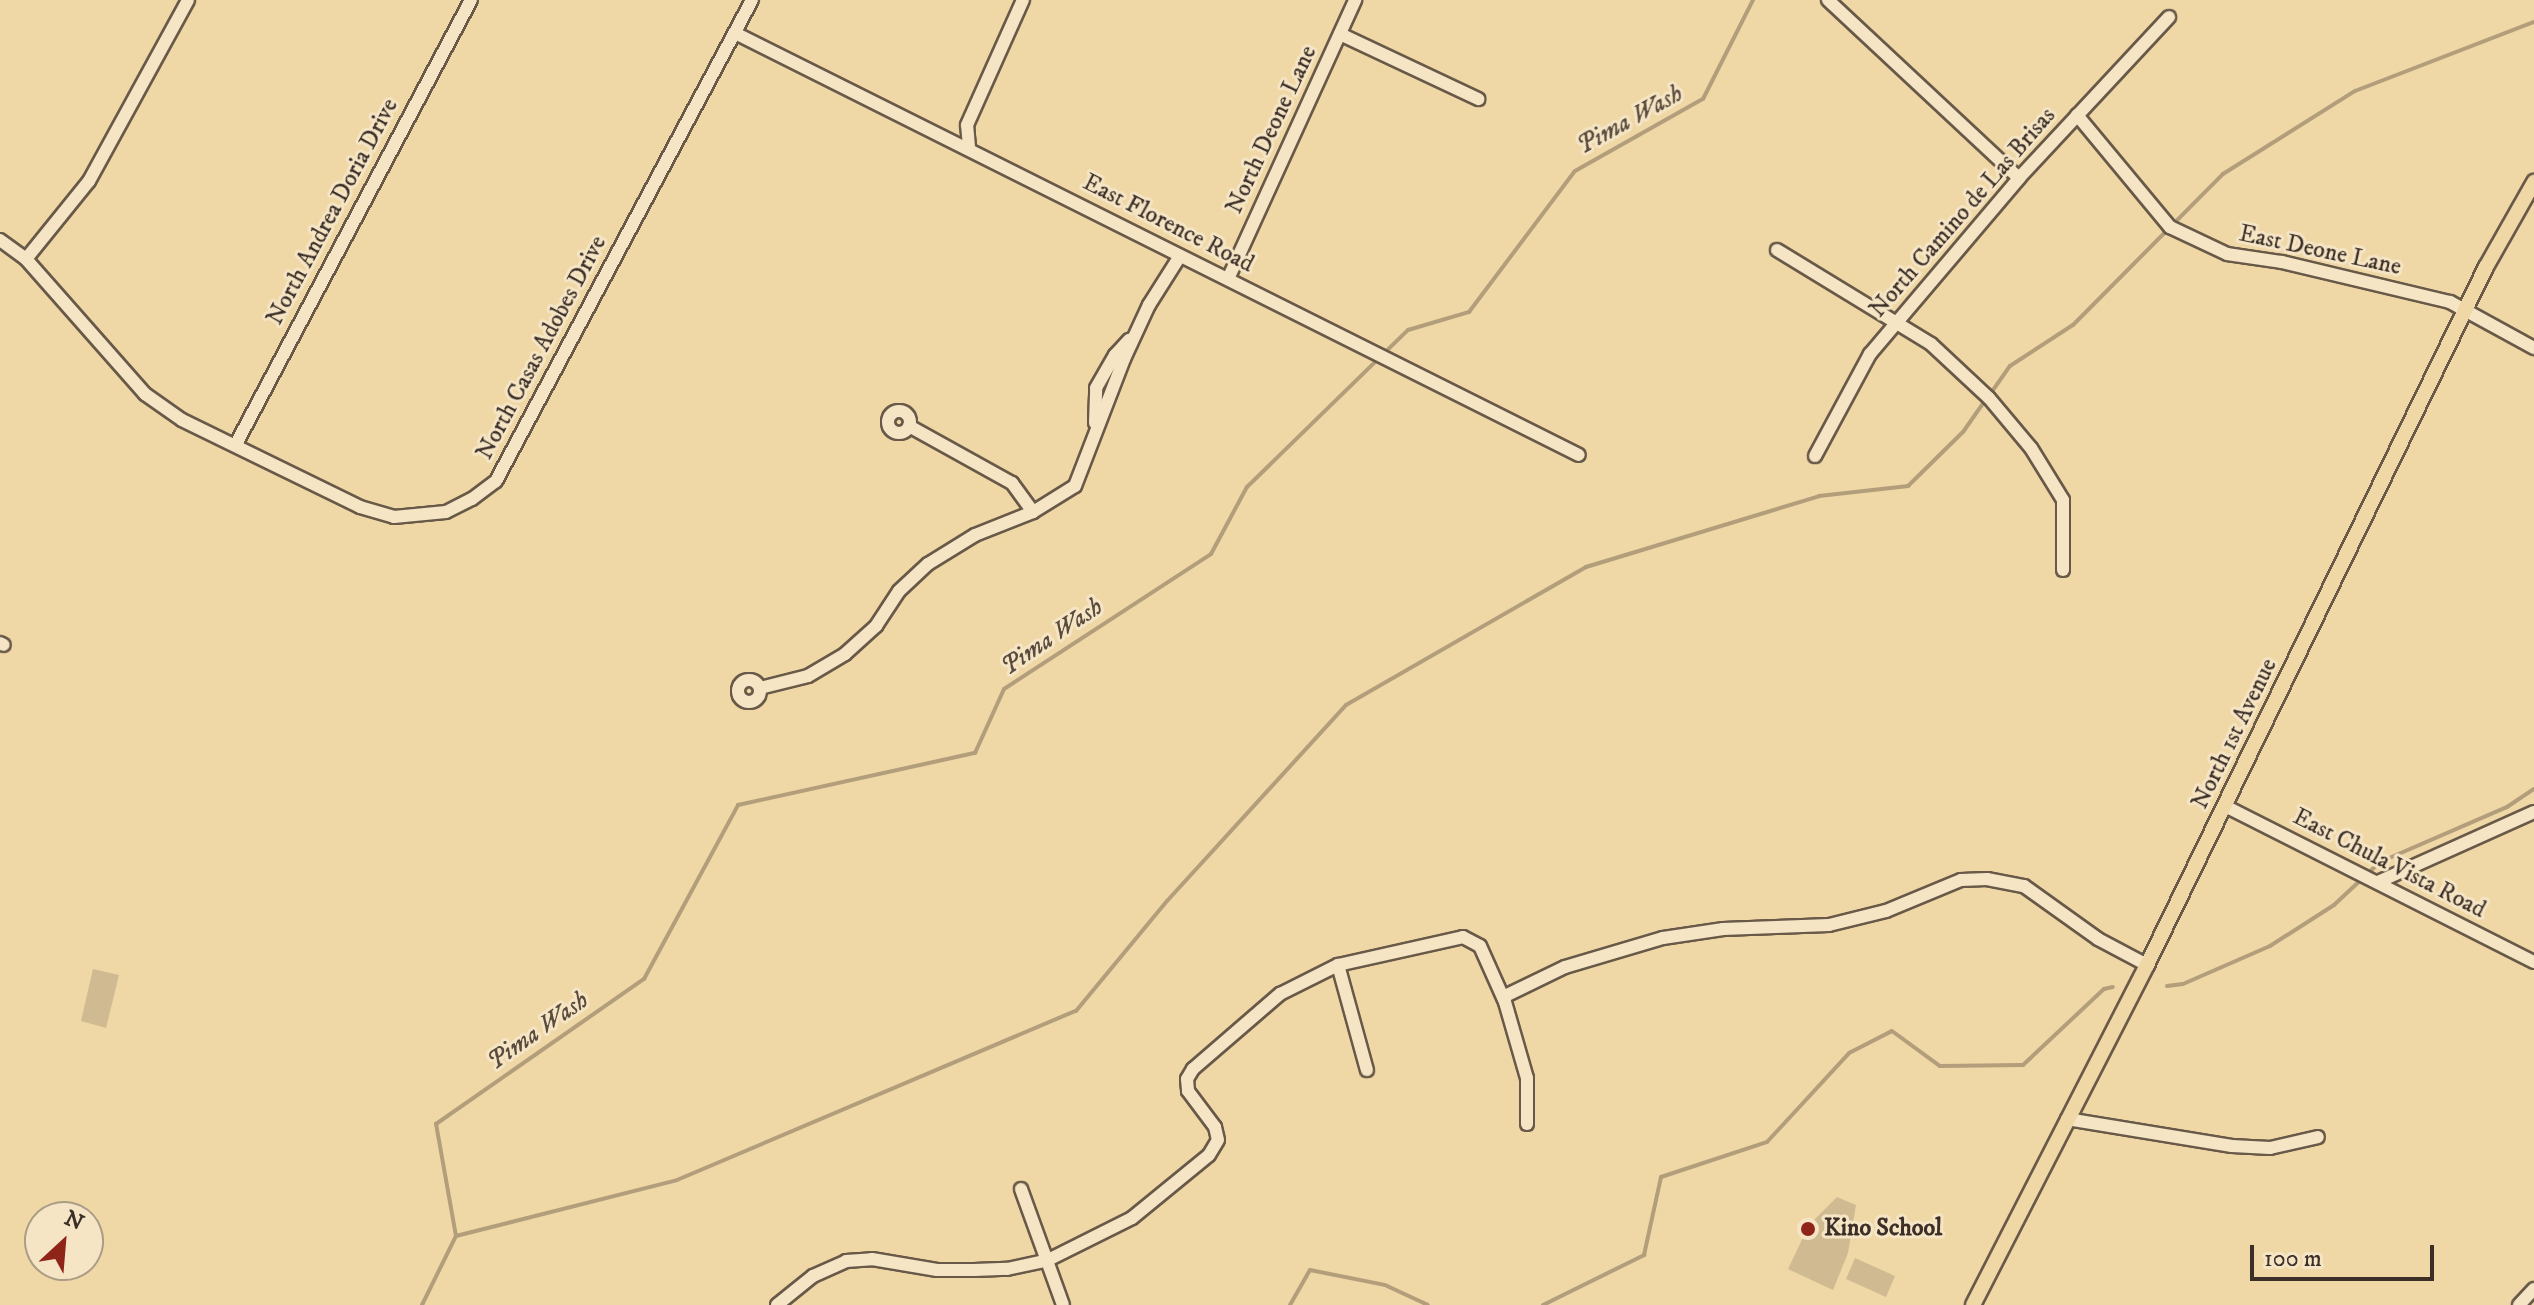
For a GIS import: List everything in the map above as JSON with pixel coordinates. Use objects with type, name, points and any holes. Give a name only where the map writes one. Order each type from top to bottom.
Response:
[{"type":"main road","name":"North 1st Avenue","points":[[1973,1305],[2147,965],[2466,309],[2534,182]]},
{"type":"street","points":[[26,259],[89,181],[188,0]]},
{"type":"street","name":"North Andrea Doria Drive","points":[[236,444],[471,0]]},
{"type":"street","name":"North Casas Adobes Drive","points":[[0,240],[26,259],[145,394],[182,420],[360,507],[394,517],[446,512],[472,499],[496,481],[737,34],[752,0]]},
{"type":"street","points":[[969,147],[967,125],[1023,0]]},
{"type":"street","name":"North Deone Lane","points":[[1228,279],[1355,0]]},
{"type":"street","points":[[1828,0],[2019,178]]},
{"type":"street","name":"North Camino de Las Brisas","points":[[1815,456],[1870,354],[2019,178],[2169,17]]},
{"type":"street","name":"East Florence Road","points":[[737,34],[969,147],[1579,455]]},
{"type":"street","points":[[1340,34],[1478,99]]},
{"type":"street","name":"East Deone Lane","points":[[2077,115],[2170,227],[2227,254],[2282,262],[2466,309],[2534,348]]},
{"type":"street","points":[[1777,250],[1931,344],[1977,387],[2031,448],[2063,500],[2063,570]]},
{"type":"street","points":[[760,688],[808,676],[845,654],[876,626],[899,591],[928,564],[975,535],[1033,512],[1075,486],[1095,434],[1096,388],[1115,355],[1136,333],[1180,256]]},
{"type":"street","points":[[909,426],[1012,483],[1033,512]]},
{"type":"street","name":"East Chula Vista Road","points":[[2225,806],[2534,962]]},
{"type":"street","points":[[2378,882],[2534,812]]},
{"type":"street","points":[[1503,997],[1565,967],[1639,943],[1707,930],[1800,928],[1860,919],[1961,880],[1974,879],[2006,881],[2024,886],[2098,939],[2147,965]]},
{"type":"street","points":[[777,1305],[813,1276],[846,1261],[872,1259],[937,1270],[1007,1269],[1046,1261],[1132,1218],[1209,1155],[1222,1140],[1188,1091],[1183,1078],[1280,994],[1338,965],[1472,933],[1503,997],[1527,1078],[1527,1124]]},
{"type":"street","points":[[1338,965],[1367,1070]]},
{"type":"street","points":[[2067,1119],[2232,1146],[2270,1148],[2318,1137]]},
{"type":"street","points":[[1021,1189],[1063,1305]]},
{"type":"street","points":[[2519,1305],[2534,1289]]},
{"type":"shaded area","points":[[93,969],[119,975],[106,1028],[81,1021]]},
{"type":"shaded area","points":[[1837,1197],[1856,1205],[1848,1253],[1833,1290],[1788,1269],[1809,1225]]},
{"type":"shaded area","points":[[1855,1258],[1895,1276],[1886,1297],[1846,1279]]},
{"type":"waterway","name":"Pima Wash","points":[[422,1305],[456,1236],[436,1124],[644,979],[738,805],[975,753],[1004,689],[1211,554],[1247,487],[1408,330],[1469,312],[1575,171],[1703,99],[1753,0]]},
{"type":"waterway","points":[[1991,393],[2010,366],[2073,325],[2223,174],[2355,91],[2534,22]]},
{"type":"waterway","points":[[456,1236],[677,1180],[1076,1011],[1167,901],[1346,705],[1586,567],[1819,496],[1908,486],[1963,432],[1985,401]]},
{"type":"waterway","points":[[2167,986],[2183,984],[2270,946],[2334,905],[2380,862],[2507,807],[2534,789]]},
{"type":"waterway","points":[[1543,1305],[1644,1255],[1661,1177],[1767,1142],[1849,1053],[1892,1031],[1940,1066],[2023,1065],[2104,989],[2113,987]]},
{"type":"waterway","points":[[1290,1305],[1310,1270],[1385,1285],[1428,1305]]},
{"type":"place","name":"Kino School","points":[[1808,1229]]}]
